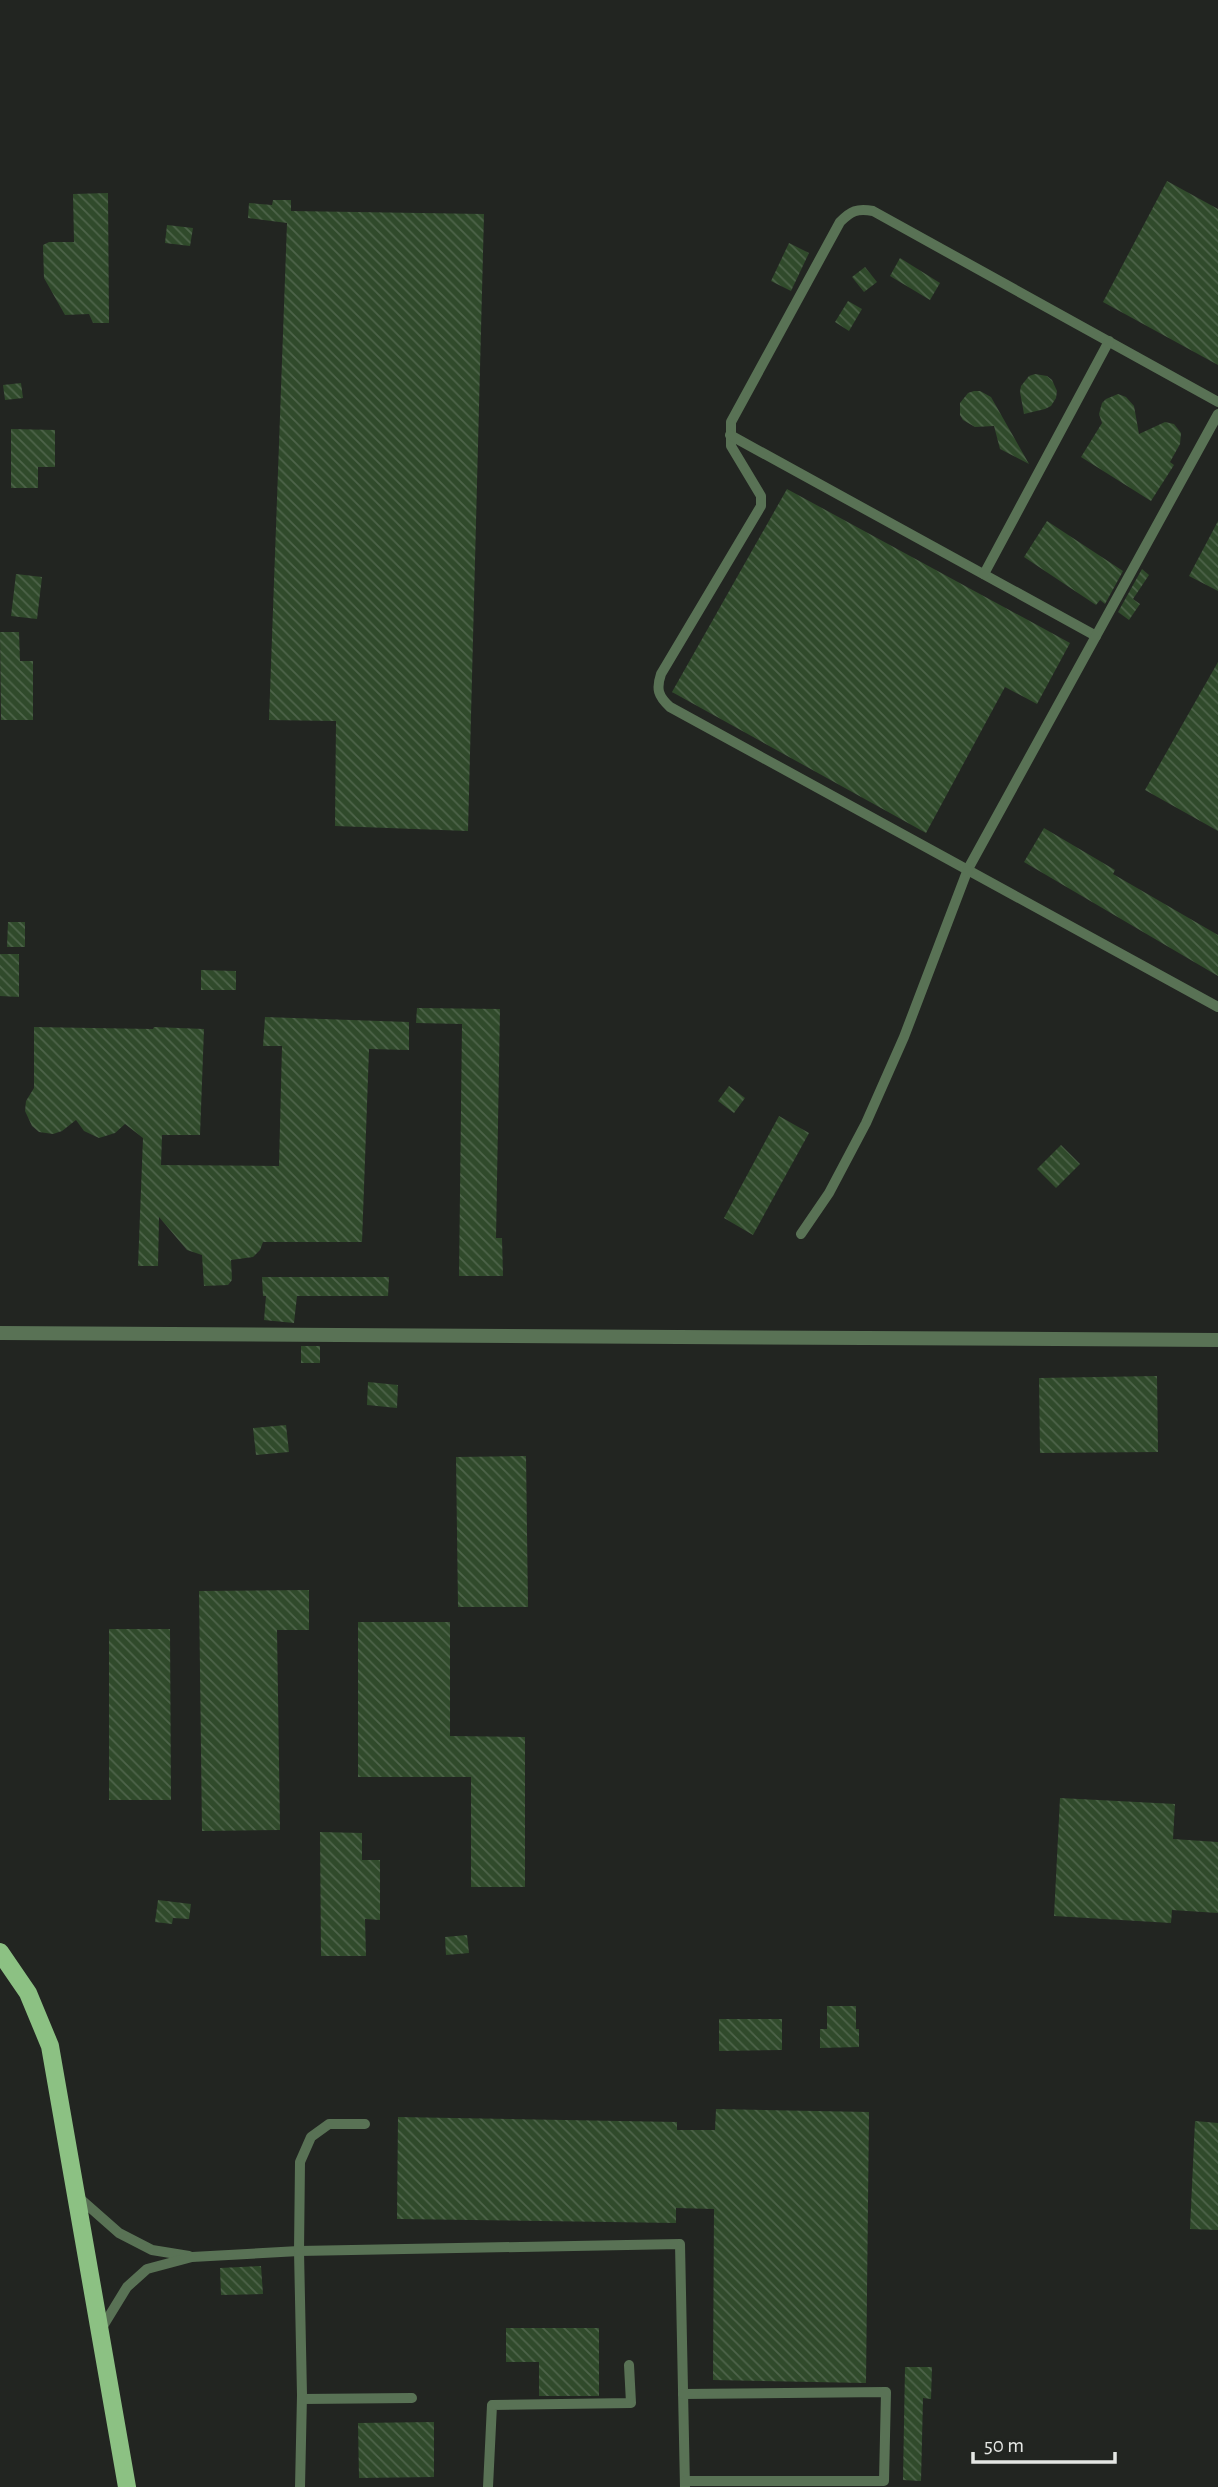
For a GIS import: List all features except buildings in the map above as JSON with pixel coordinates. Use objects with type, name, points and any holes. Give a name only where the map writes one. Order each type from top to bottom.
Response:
[{"type":"main road","points":[[0,1952],[28,1993],[50,2046],[127,2487]]},
{"type":"street","points":[[0,1333],[1218,1340]]},
{"type":"lane","points":[[1218,402],[873,211],[859,208],[849,213],[840,222],[731,422],[732,446],[761,496],[761,506],[661,674],[657,687],[660,698],[670,707],[1218,1007]]},
{"type":"lane","points":[[984,574],[1109,341]]},
{"type":"lane","points":[[801,1234],[829,1193],[866,1123],[904,1037],[968,869],[1214,428],[1218,414]]},
{"type":"lane","points":[[730,435],[1096,636]]},
{"type":"lane","points":[[300,2487],[300,2162],[311,2137],[329,2124],[365,2124]]},
{"type":"lane","points":[[75,2194],[119,2234],[152,2250],[192,2257]]},
{"type":"lane","points":[[100,2332],[127,2287],[147,2269],[192,2257],[299,2251],[680,2244],[683,2394],[685,2484],[884,2481],[886,2392],[683,2394]]},
{"type":"lane","points":[[488,2487],[492,2405],[631,2403],[629,2365]]},
{"type":"lane","points":[[302,2399],[412,2398]]}]
